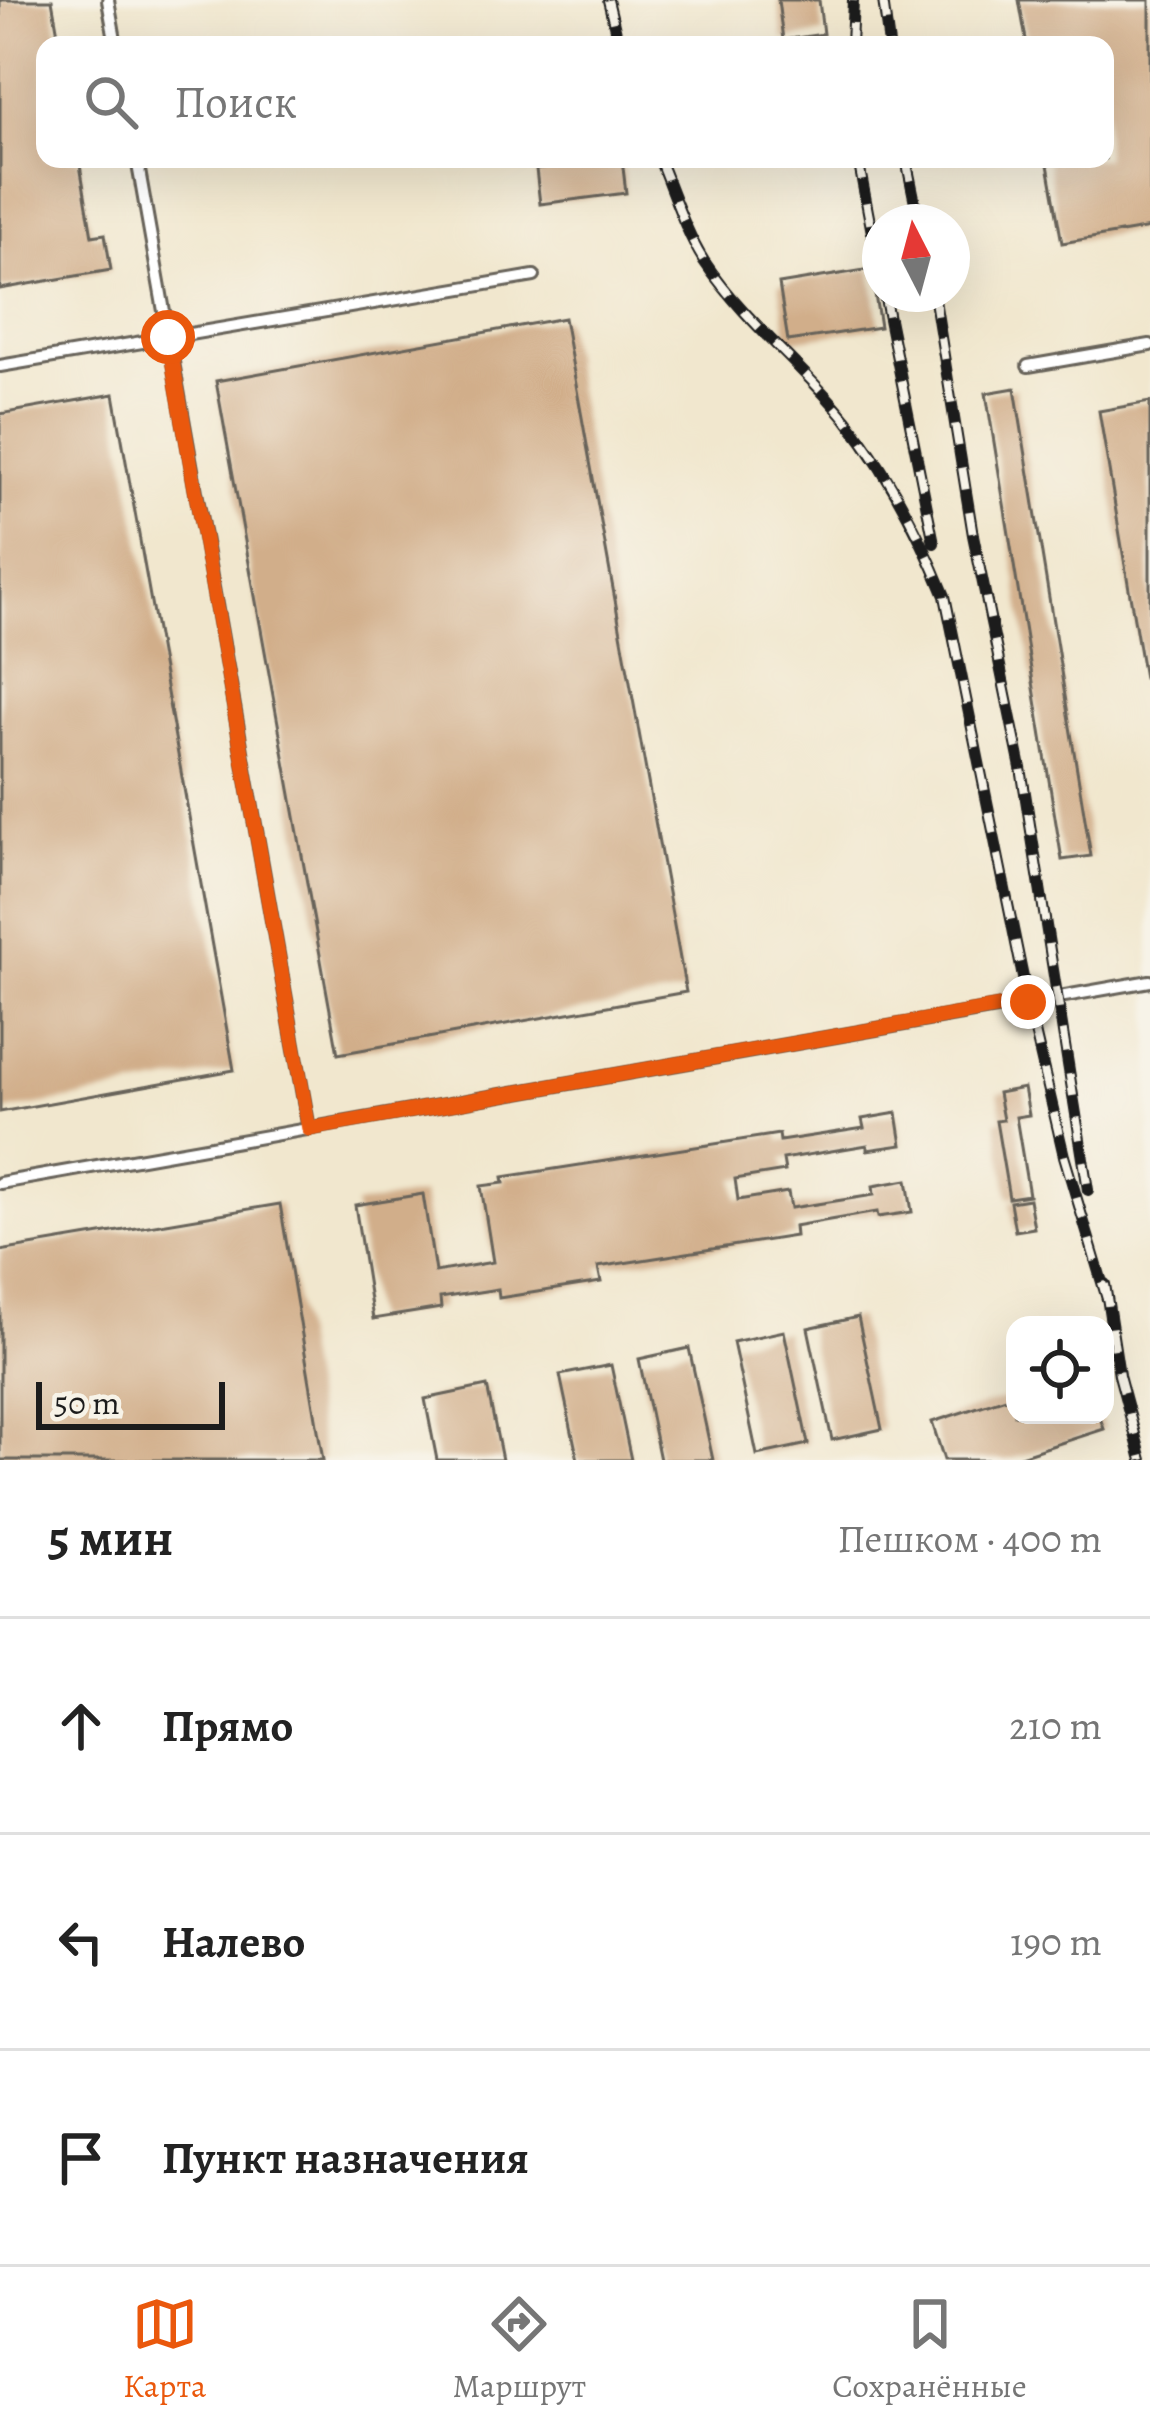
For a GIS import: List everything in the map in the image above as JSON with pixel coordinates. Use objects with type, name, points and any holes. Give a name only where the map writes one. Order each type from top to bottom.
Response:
[{"type":"lane","points":[[108,0],[114,36]]},
{"type":"lane","points":[[138,168],[309,1129]]},
{"type":"lane","points":[[0,366],[534,276]]},
{"type":"lane","points":[[1028,366],[1150,345]]},
{"type":"lane","points":[[0,1183],[1150,981]]},
{"type":"building","points":[[0,0],[52,0],[58,36],[36,36],[36,168],[81,168],[92,236],[105,234],[111,270],[0,289]]},
{"type":"building","points":[[778,0],[819,0],[823,34],[782,36]]},
{"type":"building","points":[[1019,0],[1150,0],[1150,228],[1062,243],[1049,168],[1114,168],[1114,36],[1025,36]]},
{"type":"building","points":[[623,168],[626,193],[540,204],[536,169]]},
{"type":"building","points":[[862,270],[862,312],[878,312],[880,327],[788,341],[779,284]]},
{"type":"building","points":[[564,318],[686,992],[338,1054],[216,381]]},
{"type":"building","points":[[1015,388],[1091,856],[1062,860],[986,393]]},
{"type":"building","points":[[114,394],[234,1070],[0,1112],[0,414]]},
{"type":"building","points":[[1150,402],[1150,677],[1144,678],[1099,411]]},
{"type":"building","points":[[1024,1088],[1029,1115],[1016,1117],[1029,1195],[1009,1198],[996,1121],[1003,1120],[998,1093]]},
{"type":"building","points":[[897,1113],[902,1145],[867,1150],[867,1145],[783,1159],[785,1171],[735,1179],[738,1200],[788,1192],[791,1208],[874,1195],[873,1186],[907,1180],[912,1212],[878,1217],[877,1212],[794,1226],[795,1236],[598,1267],[601,1282],[499,1298],[498,1289],[440,1298],[441,1308],[373,1319],[355,1205],[423,1194],[435,1272],[493,1262],[481,1186],[504,1183],[503,1177],[779,1134],[780,1141],[864,1128],[862,1119]]},
{"type":"building","points":[[1029,1199],[1034,1228],[1015,1231],[1010,1202]]},
{"type":"building","points":[[280,1204],[323,1460],[0,1460],[0,1251]]},
{"type":"building","points":[[858,1317],[882,1429],[832,1440],[808,1328]]},
{"type":"building","points":[[784,1331],[808,1444],[757,1455],[733,1342]]},
{"type":"building","points":[[689,1348],[713,1460],[660,1460],[639,1359]]},
{"type":"building","points":[[611,1365],[631,1460],[578,1460],[560,1375]]},
{"type":"building","points":[[487,1386],[502,1460],[437,1460],[425,1399]]},
{"type":"building","points":[[1006,1398],[1006,1424],[1102,1424],[1104,1429],[1008,1460],[944,1460],[932,1422]]},
{"type":"railway","points":[[608,0],[617,36]]},
{"type":"railway","points":[[851,36],[853,0]]},
{"type":"railway","points":[[883,0],[888,36]]},
{"type":"railway","points":[[663,168],[704,261],[737,303],[829,399],[876,461],[945,596],[1028,1002],[1064,1156],[1107,1299]]},
{"type":"railway","points":[[860,168],[867,204]]},
{"type":"railway","points":[[908,168],[915,204]]},
{"type":"railway","points":[[888,312],[934,543]]},
{"type":"railway","points":[[937,312],[973,535],[1021,768],[1088,1190]]},
{"type":"railway","points":[[1105,1284],[1119,1375],[1142,1460]]},
{"type":"route","points":[[168,337],[309,1129],[1028,1002]]}]
